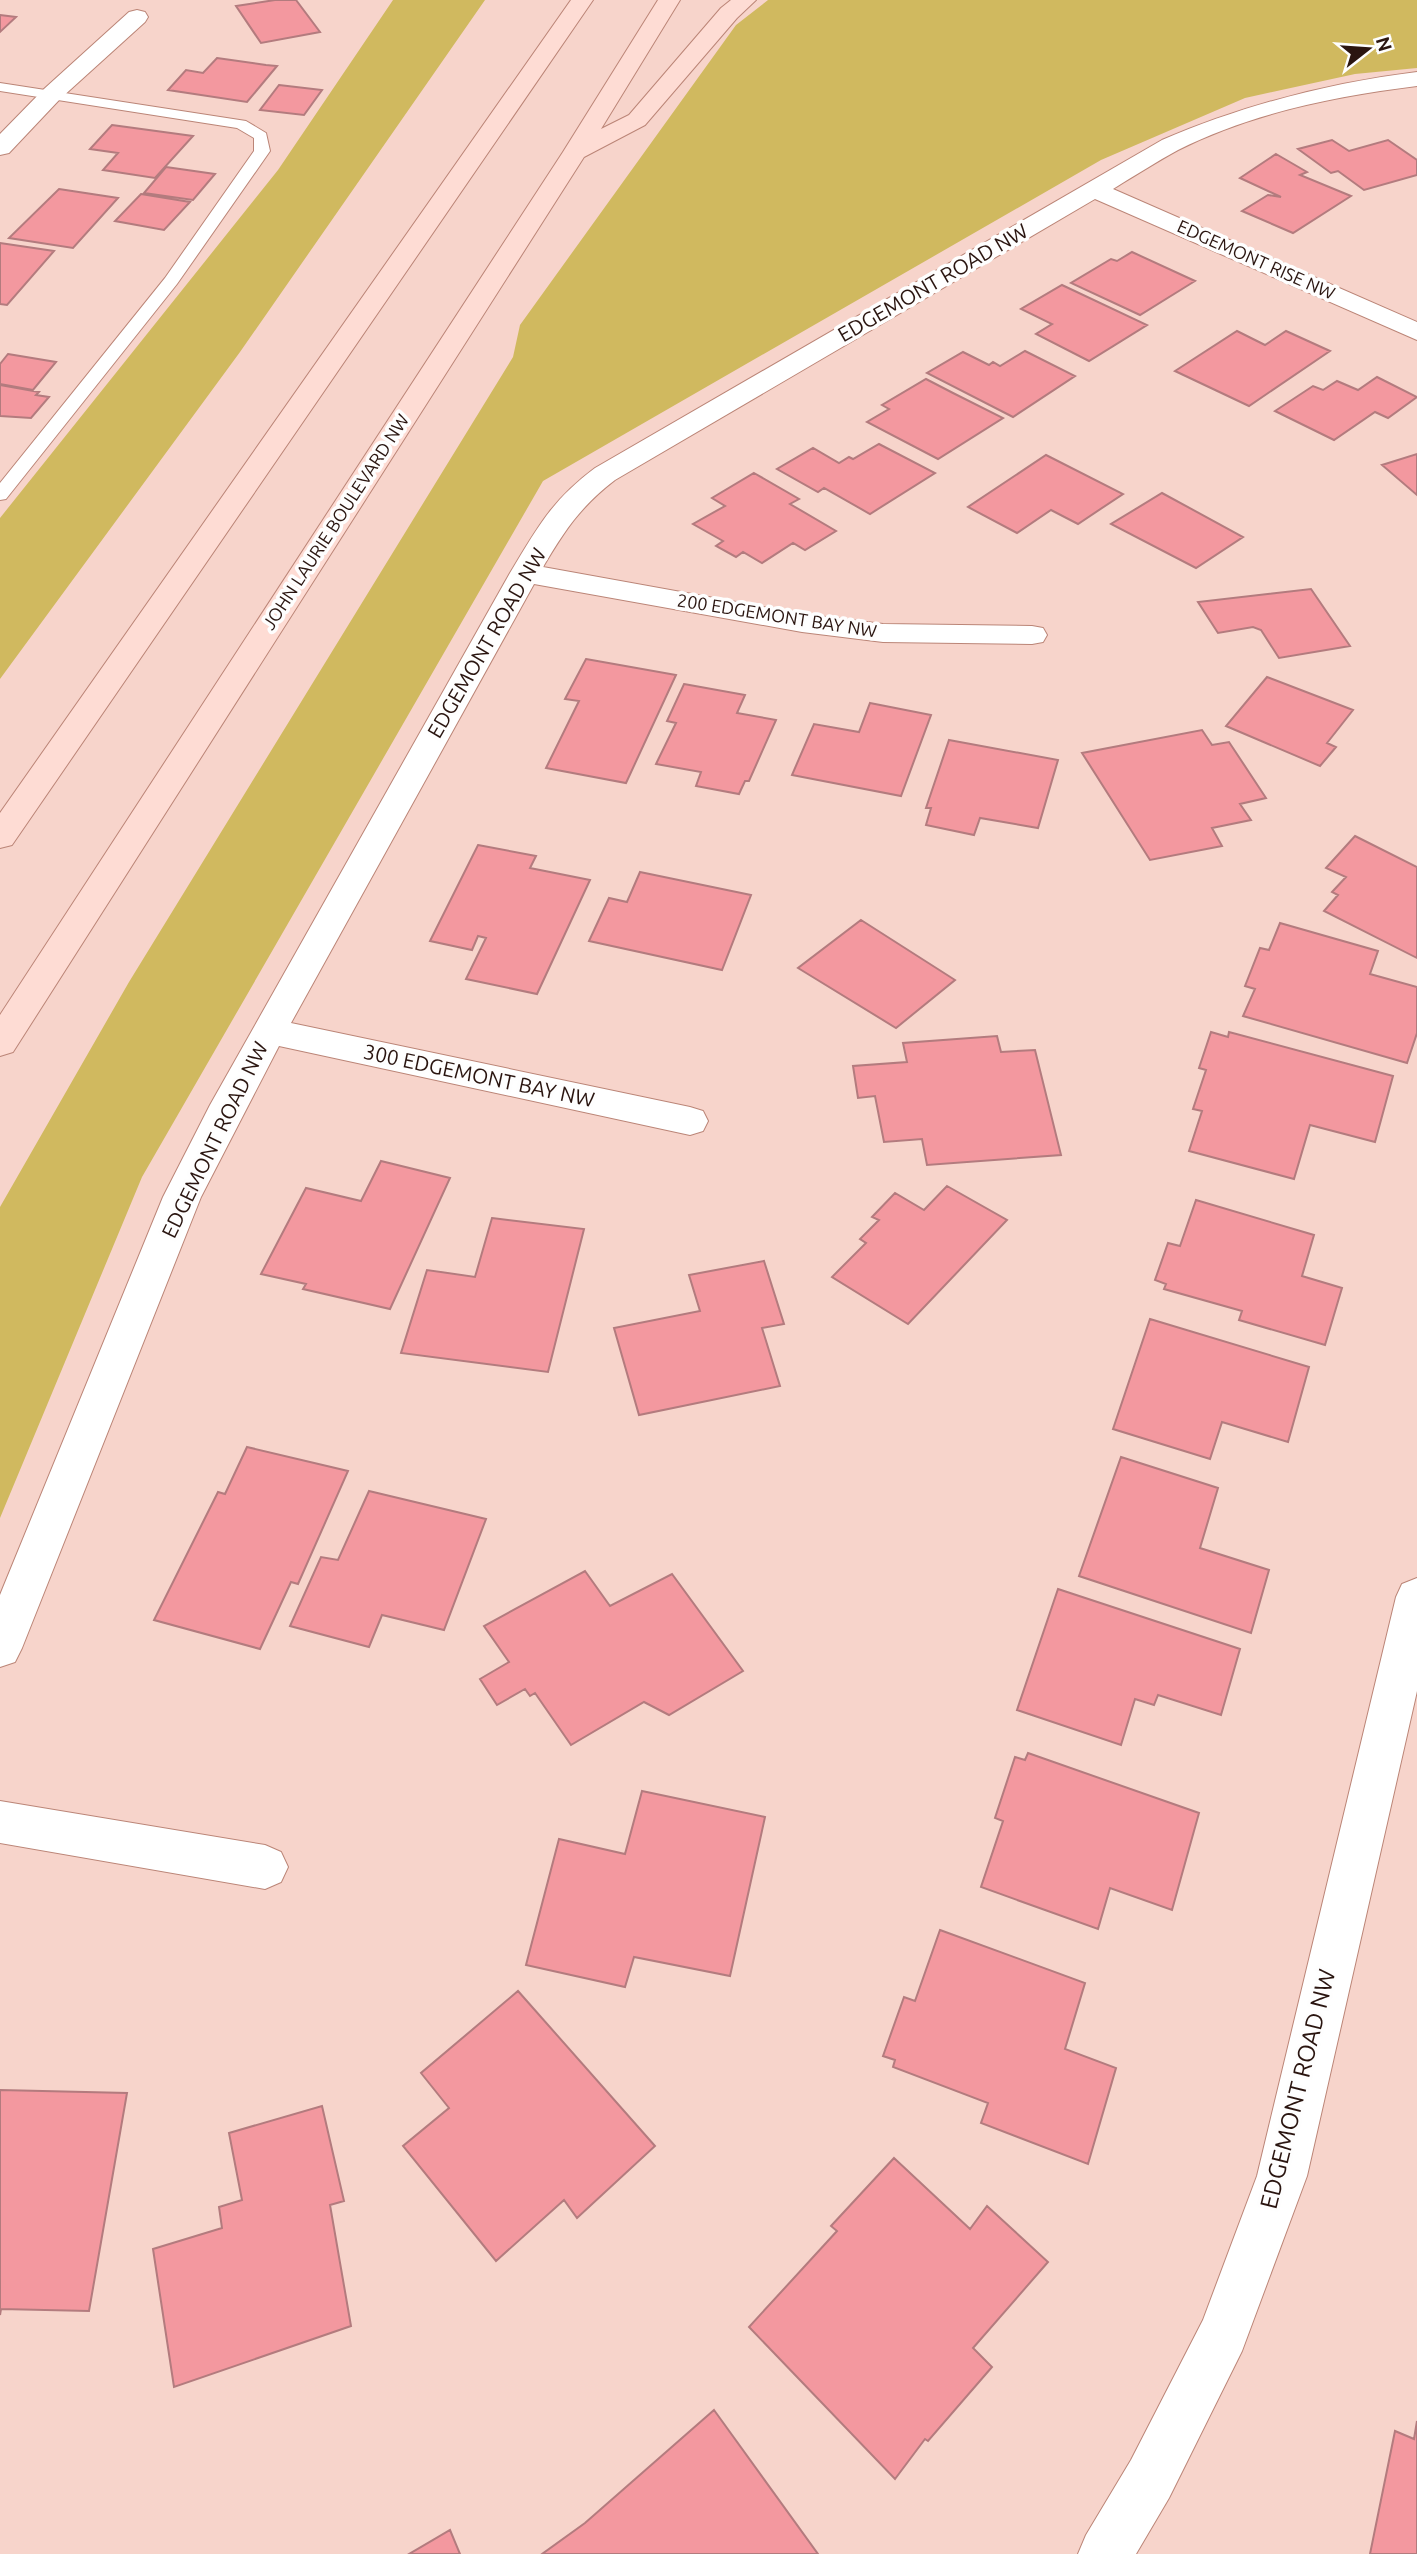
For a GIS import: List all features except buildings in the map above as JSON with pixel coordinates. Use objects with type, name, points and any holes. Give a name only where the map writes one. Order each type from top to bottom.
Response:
[{"type":"main road","points":[[0,837],[582,0]]},
{"type":"main road","name":"JOHN LAURIE BOULEVARD NW","points":[[0,1043],[575,152],[669,0]]},
{"type":"main road","points":[[575,152],[637,120],[729,13],[745,0]]},
{"type":"street","points":[[0,148],[52,94],[137,17]]},
{"type":"street","name":"EDGEMONT ROAD NW","points":[[0,1648],[182,1197],[269,1031],[525,573],[568,505],[605,474],[1170,145],[1221,122],[1284,101],[1340,88],[1417,79]]},
{"type":"street","name":"EDGEMONT RISE NW","points":[[1095,190],[1417,332]]},
{"type":"street","name":"200 EDGEMONT BAY NW","points":[[525,573],[802,623],[869,632],[1032,635]]},
{"type":"street","name":"300 EDGEMONT BAY NW","points":[[269,1031],[690,1121]]},
{"type":"street","name":"EDGEMONT ROAD NW","points":[[1105,2554],[1150,2479],[1224,2333],[1282,2176],[1417,1597]]},
{"type":"street","points":[[0,1822],[265,1867]]},
{"type":"lane","points":[[0,87],[241,124],[261,136],[262,151],[171,281],[0,495]]},
{"type":"shaded area","points":[[393,0],[485,0],[240,352],[0,679],[0,518],[278,170]]},
{"type":"shaded area","points":[[768,0],[1417,0],[1417,68],[1355,74],[1245,98],[1101,160],[543,481],[142,1177],[0,1518],[0,1207],[129,982],[513,357],[520,325],[736,25]]}]
